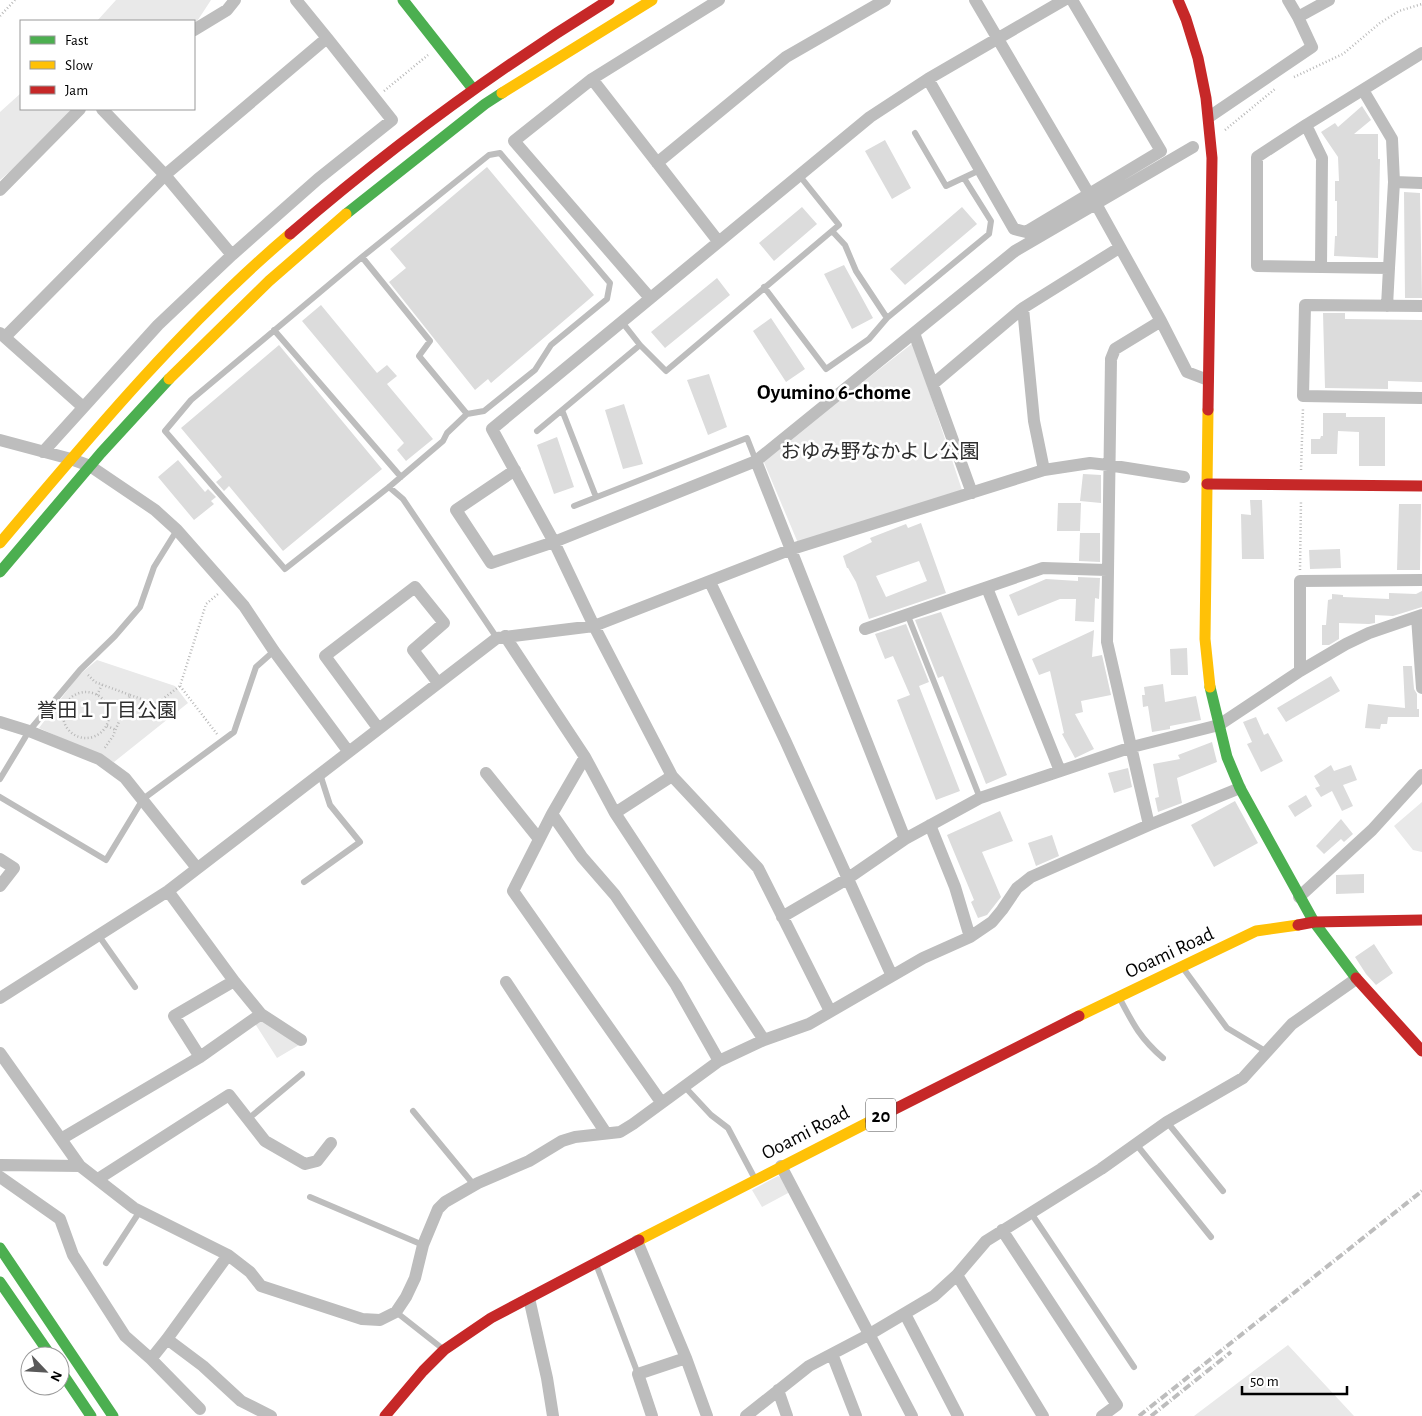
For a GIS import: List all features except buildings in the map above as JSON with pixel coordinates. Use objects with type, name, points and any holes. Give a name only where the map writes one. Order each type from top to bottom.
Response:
[{"type":"street","points":[[195,29],[227,10],[234,0]]},
{"type":"street","points":[[43,452],[158,325],[232,255],[318,179],[392,120],[296,0]]},
{"type":"street","points":[[0,543],[134,387],[192,326],[255,267],[364,172],[473,88],[609,0]]},
{"type":"street","points":[[0,572],[90,466],[177,370],[269,281],[342,217],[485,104],[652,0]]},
{"type":"street","points":[[650,298],[514,141],[592,79],[719,0]]},
{"type":"street","points":[[657,163],[786,58],[884,0]]},
{"type":"street","points":[[975,0],[1092,199],[1187,372],[1208,380]]},
{"type":"street","points":[[830,1011],[758,868],[672,776],[594,626],[554,542],[492,428],[870,117],[928,78],[1064,0]]},
{"type":"street","points":[[515,470],[456,510],[491,563],[554,542],[756,461],[1015,251],[1162,151],[1072,0]]},
{"type":"street","points":[[1178,0],[1195,45],[1209,117],[1212,158],[1205,639],[1208,678],[1227,757],[1240,788],[1299,897],[1314,922],[1356,979],[1422,1051]]},
{"type":"street","points":[[1209,117],[1312,47],[1288,0]]},
{"type":"street","points":[[1298,17],[1328,0]]},
{"type":"street","points":[[406,1],[473,88]]},
{"type":"street","points":[[83,407],[2,335],[164,175],[327,38]]},
{"type":"street","points":[[1389,268],[1257,266],[1257,157],[1363,90],[1420,59]]},
{"type":"street","points":[[928,78],[1014,229],[1026,232],[1193,147]]},
{"type":"street","points":[[592,79],[718,241]]},
{"type":"street","points":[[1363,90],[1392,139],[1394,182],[1387,306]]},
{"type":"street","points":[[0,190],[79,110]]},
{"type":"street","points":[[103,110],[164,175],[232,255]]},
{"type":"street","points":[[1306,125],[1322,158],[1321,267]]},
{"type":"street","points":[[1394,182],[1422,182]]},
{"type":"street","points":[[933,384],[1024,308],[1119,248]]},
{"type":"street","points":[[1422,306],[1306,305],[1303,396],[1422,398]]},
{"type":"street","points":[[1024,308],[1034,421],[1044,470]]},
{"type":"street","points":[[1150,825],[1107,642],[1108,464],[1111,359],[1115,349],[1160,322]]},
{"type":"street","points":[[914,333],[972,493]]},
{"type":"street","points":[[1,443],[71,459],[90,466],[155,510],[177,530],[244,606],[274,651],[348,751]]},
{"type":"street","points":[[756,461],[905,838]]},
{"type":"street","points":[[0,998],[168,891],[319,773],[501,637],[594,626],[792,549],[1044,470],[1090,463],[1108,464],[1184,477]]},
{"type":"street","points":[[1207,484],[1422,486]]},
{"type":"street","points":[[865,629],[908,616],[1043,568],[1107,570]]},
{"type":"street","points":[[1300,670],[1300,581],[1422,580]]},
{"type":"street","points":[[710,582],[786,740],[892,976]]},
{"type":"street","points":[[378,728],[325,656],[415,587],[444,623],[413,650],[438,683]]},
{"type":"street","points":[[987,588],[1060,771]]},
{"type":"street","points":[[782,917],[847,879],[905,838],[980,798],[1132,747],[1219,725],[1300,670],[1346,644],[1370,633],[1420,616],[1422,688]]},
{"type":"street","points":[[501,637],[585,758],[615,813],[764,1040]]},
{"type":"street","points":[[0,722],[98,759],[125,778],[196,868]]},
{"type":"street","points":[[585,758],[552,814],[513,891],[661,1102]]},
{"type":"street","points":[[486,773],[539,839]]},
{"type":"street","points":[[1299,897],[1372,830],[1422,775]]},
{"type":"street","points":[[615,813],[672,776]]},
{"type":"street","points":[[0,1053],[80,1166],[140,1211],[228,1255],[250,1272],[261,1286],[362,1319],[380,1320],[396,1312],[406,1298],[415,1278],[423,1245],[438,1209],[445,1202],[474,1185],[529,1161],[562,1141],[575,1137],[620,1132],[719,1061],[764,1040],[809,1024],[923,958],[970,937],[992,922],[1017,888],[1032,877],[1240,788]]},
{"type":"street","points":[[552,814],[582,857],[615,895],[676,985],[719,1061]]},
{"type":"street","points":[[930,825],[955,888],[970,937]]},
{"type":"street","points":[[0,859],[14,868],[0,886]]},
{"type":"street","points":[[168,891],[234,981],[261,1014],[301,1040]]},
{"type":"street","name":"Ooami Road","points":[[385,1416],[417,1377],[444,1350],[491,1318],[755,1179],[1118,996],[1182,968],[1256,931],[1314,922],[1422,920]]},
{"type":"street","points":[[746,1416],[809,1366],[870,1334],[934,1296],[956,1275],[986,1241],[1002,1230],[1101,1169],[1167,1122],[1243,1078],[1292,1024],[1356,979]]},
{"type":"street","points":[[200,1057],[174,1016],[234,981]]},
{"type":"street","points":[[506,982],[606,1133]]},
{"type":"street","points":[[61,1139],[200,1057],[261,1014]]},
{"type":"street","points":[[98,1179],[229,1095],[264,1141],[305,1164],[316,1161],[331,1143]]},
{"type":"street","points":[[0,1165],[80,1166]]},
{"type":"street","points":[[781,1166],[912,1416]]},
{"type":"street","points":[[0,1177],[60,1219],[73,1255],[125,1336],[151,1359],[200,1409]]},
{"type":"street","points":[[1002,1230],[1116,1405],[1102,1416]]},
{"type":"street","points":[[638,1241],[686,1358],[707,1416]]},
{"type":"street","points":[[0,1248],[113,1416]]},
{"type":"street","points":[[151,1359],[228,1255]]},
{"type":"street","points":[[956,1275],[1043,1416]]},
{"type":"street","points":[[0,1282],[44,1346]]},
{"type":"street","points":[[529,1298],[547,1378],[553,1416]]},
{"type":"street","points":[[905,1314],[958,1416]]},
{"type":"street","points":[[167,1339],[203,1366],[241,1401],[272,1416]]},
{"type":"street","points":[[832,1354],[856,1416]]},
{"type":"street","points":[[652,1416],[638,1374],[686,1358]]},
{"type":"street","points":[[70,1384],[92,1416]]},
{"type":"street","points":[[778,1390],[787,1416]]},
{"type":"lane","points":[[915,133],[946,186],[980,170]]},
{"type":"lane","points":[[500,153],[610,283],[607,300],[551,345],[535,370],[484,411],[467,414],[447,433],[443,441],[401,477],[285,568],[165,432],[191,400],[362,256],[488,155],[500,153]]},
{"type":"lane","points":[[622,322],[640,345],[666,371],[839,225],[799,175]]},
{"type":"lane","points":[[764,287],[826,369],[869,339],[887,318],[989,234],[991,221],[964,178]]},
{"type":"lane","points":[[832,231],[845,245],[856,270],[887,318]]},
{"type":"lane","points":[[362,256],[430,341],[419,356],[467,414]]},
{"type":"lane","points":[[274,330],[401,477]]},
{"type":"lane","points":[[537,431],[640,345]]},
{"type":"lane","points":[[562,410],[596,497]]},
{"type":"lane","points":[[574,506],[748,438],[756,461]]},
{"type":"lane","points":[[389,487],[403,499],[501,637]]},
{"type":"lane","points":[[0,779],[28,731],[82,668],[115,636],[140,607],[154,567],[177,530]]},
{"type":"lane","points":[[908,616],[980,798]]},
{"type":"lane","points":[[0,797],[106,860],[143,800],[234,732],[256,667],[274,651]]},
{"type":"lane","points":[[304,882],[360,842],[330,805],[319,773]]},
{"type":"lane","points":[[99,936],[135,987]]},
{"type":"lane","points":[[1182,968],[1227,1028],[1267,1052]]},
{"type":"lane","points":[[1118,996],[1138,1032],[1146,1043],[1163,1058]]},
{"type":"lane","points":[[248,1119],[302,1074]]},
{"type":"lane","points":[[684,1086],[711,1115],[728,1128],[755,1179]]},
{"type":"lane","points":[[414,1111],[474,1185]]},
{"type":"lane","points":[[1167,1122],[1223,1191]]},
{"type":"lane","points":[[1136,1144],[1211,1237]]},
{"type":"lane","points":[[310,1197],[423,1245]]},
{"type":"lane","points":[[106,1263],[140,1211]]},
{"type":"lane","points":[[1031,1213],[1134,1367]]},
{"type":"lane","points":[[595,1263],[638,1374]]},
{"type":"lane","points":[[396,1312],[444,1350]]},
{"type":"path","points":[[0,16],[15,0]]},
{"type":"path","points":[[1290,79],[1343,54],[1380,23],[1399,11],[1422,4]]},
{"type":"path","points":[[375,99],[439,46]]},
{"type":"path","points":[[1225,131],[1282,84]]},
{"type":"path","points":[[82,668],[95,682],[156,704],[180,686],[206,604],[227,587]]},
{"type":"path","points":[[97,694],[102,685]]},
{"type":"path","points":[[180,686],[222,741]]},
{"type":"path","points":[[90,692],[97,694],[107,705],[109,712],[107,726],[97,736],[83,739],[71,733],[64,721],[64,707],[75,695],[90,692]]},
{"type":"path","points":[[98,759],[116,730],[130,696]]},
{"type":"path","points":[[107,726],[116,730]]},
{"type":"green space","points":[[116,0],[211,0],[195,24],[195,20],[98,20]]},
{"type":"green space","points":[[20,94],[20,110],[76,110],[36,149],[0,180],[0,112]]},
{"type":"green space","name":"おゆみ野なかよし公園","points":[[913,343],[963,493],[798,543],[763,460]]},
{"type":"green space","name":"誉田１丁目公園","points":[[97,660],[175,686],[188,703],[114,762],[39,728],[78,676]]},
{"type":"green space","points":[[1422,802],[1422,852],[1413,850],[1394,826]]},
{"type":"green space","points":[[260,1018],[299,1045],[277,1058],[254,1022]]},
{"type":"green space","points":[[778,1176],[782,1178],[790,1192],[762,1207],[752,1190]]},
{"type":"green space","points":[[1288,1345],[1354,1416],[1194,1416]]},
{"type":"railway","points":[[1139,1416],[1422,1191]]},
{"type":"railway","points":[[1151,1416],[1231,1352]]},
{"type":"traffic: fast","points":[[403,0],[473,89]]},
{"type":"traffic: fast","points":[[346,214],[485,104],[502,93]]},
{"type":"traffic: fast","points":[[0,572],[101,453],[169,379]]},
{"type":"traffic: fast","points":[[1210,687],[1227,757],[1240,788],[1314,922],[1356,978]]},
{"type":"traffic: fast","points":[[0,1248],[113,1416]]},
{"type":"traffic: fast","points":[[0,1282],[44,1346]]},
{"type":"traffic: fast","points":[[70,1385],[91,1416]]},
{"type":"traffic: slow","points":[[502,93],[652,0]]},
{"type":"traffic: slow","points":[[169,379],[269,281],[346,214]]},
{"type":"traffic: slow","points":[[0,543],[139,382],[212,306],[290,234]]},
{"type":"traffic: slow","points":[[1208,410],[1205,639],[1210,687]]},
{"type":"traffic: slow","points":[[1079,1016],[1256,931],[1298,925]]},
{"type":"traffic: slow","points":[[639,1240],[871,1121]]},
{"type":"traffic: jam","points":[[290,234],[405,140],[484,82],[609,0]]},
{"type":"traffic: jam","points":[[1178,0],[1198,58],[1206,98],[1212,158],[1208,410]]},
{"type":"traffic: jam","points":[[1207,484],[1422,486]]},
{"type":"traffic: jam","points":[[1298,925],[1314,922],[1422,920]]},
{"type":"traffic: jam","points":[[1356,978],[1422,1051]]},
{"type":"traffic: jam","points":[[871,1121],[1079,1016]]},
{"type":"traffic: jam","points":[[385,1416],[423,1371],[444,1350],[491,1318],[639,1240]]},
{"type":"district","name":"Oyumino 6-chome","points":[[834,392]]}]
